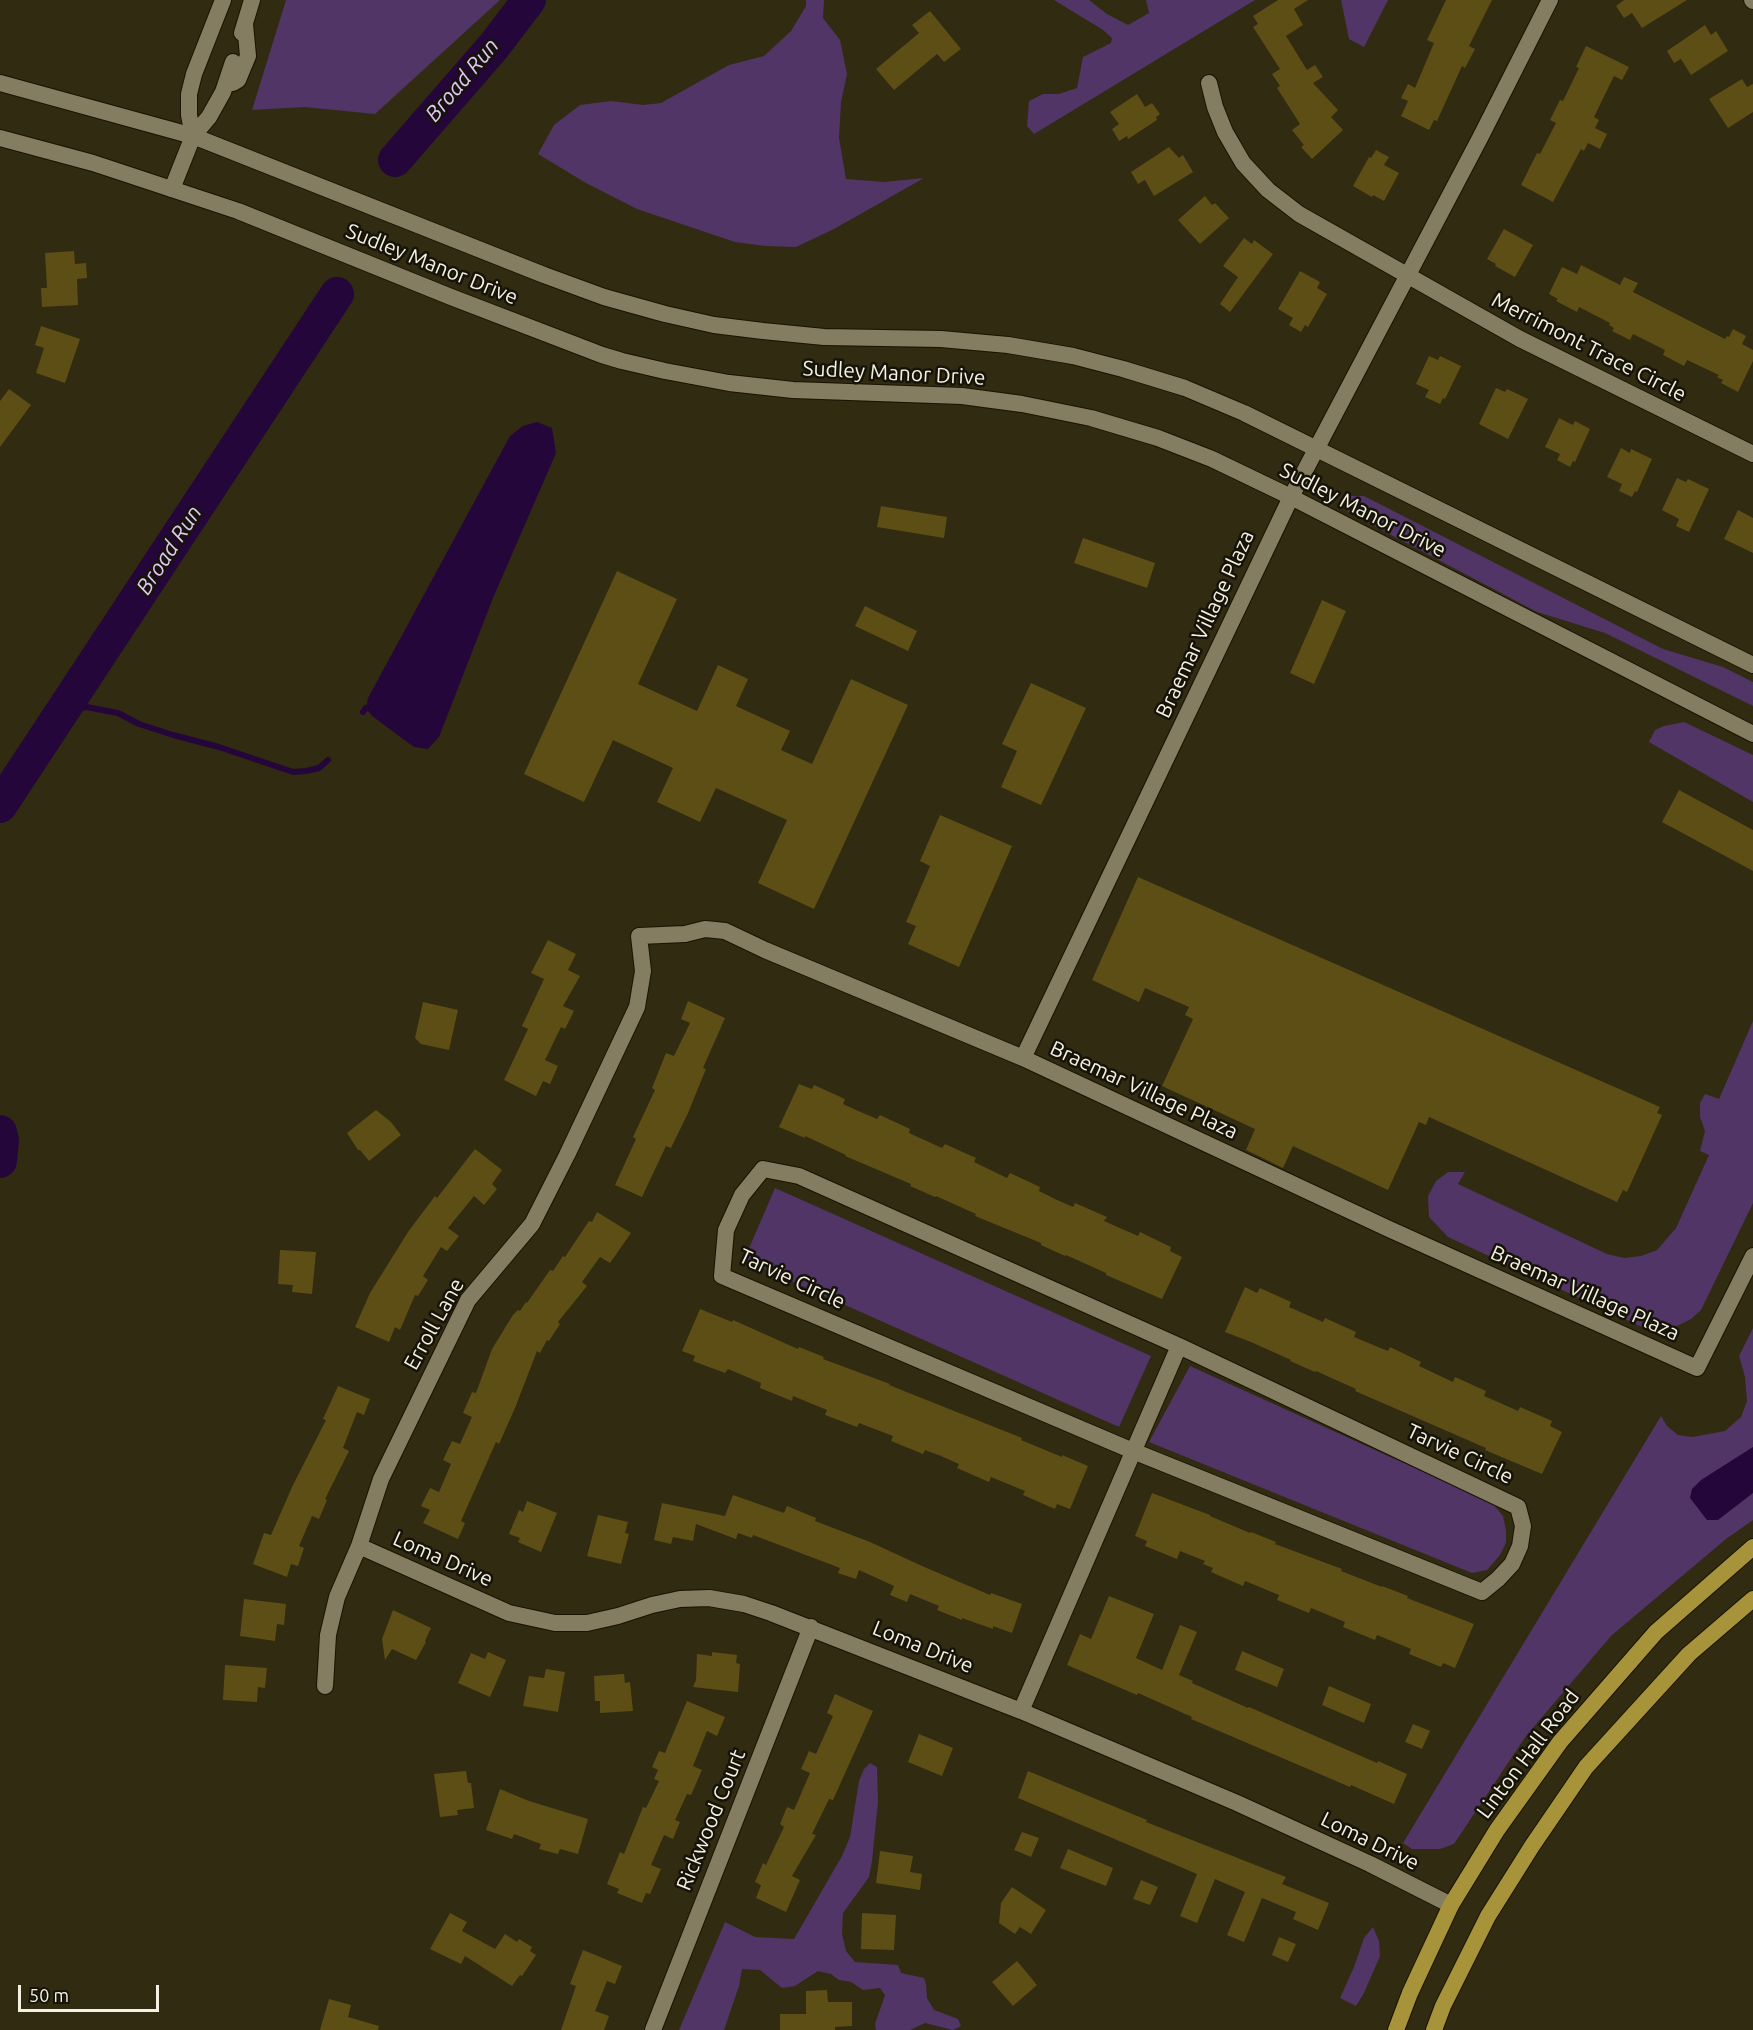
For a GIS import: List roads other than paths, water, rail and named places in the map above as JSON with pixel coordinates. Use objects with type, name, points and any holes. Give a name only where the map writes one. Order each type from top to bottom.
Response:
[{"type":"main road","name":"Linton Hall Road","points":[[1396,2030],[1410,1993],[1451,1905],[1497,1830],[1560,1742],[1656,1632],[1753,1547]]},
{"type":"main road","points":[[1434,2030],[1443,2006],[1488,1916],[1586,1767],[1689,1654],[1753,1599]]},
{"type":"street","points":[[193,136],[189,115],[189,94],[194,74],[222,0]]},
{"type":"street","points":[[172,189],[193,136],[209,117],[223,92],[252,0]]},
{"type":"street","points":[[1291,497],[1550,0]]},
{"type":"street","points":[[223,92],[238,80],[248,56],[245,24]]},
{"type":"street","name":"Sudley Manor Drive","points":[[0,83],[193,136],[544,275],[604,297],[665,314],[763,332],[824,337],[941,339],[1008,345],[1073,356],[1185,388],[1244,412],[1753,665]]},
{"type":"street","name":"Merrimont Trace Circle","points":[[1209,83],[1225,132],[1243,163],[1254,177],[1299,214],[1520,339],[1753,454]]},
{"type":"street","name":"Sudley Manor Drive","points":[[0,138],[93,163],[238,211],[602,355],[665,371],[729,383],[793,390],[962,396],[1022,404],[1091,418],[1158,438],[1212,459],[1291,497],[1753,734]]},
{"type":"street","name":"Braemar Village Plaza","points":[[1291,497],[1023,1058],[1389,1229],[1697,1368],[1753,1256]]},
{"type":"street","name":"Erroll Lane","points":[[325,1686],[328,1635],[337,1597],[358,1546],[381,1479],[468,1300],[532,1224],[540,1210],[637,1006],[643,971],[639,936],[685,934],[705,929],[725,931],[1023,1058]]},
{"type":"street","name":"Tarvie Circle","points":[[763,1168],[799,1176],[1179,1346],[1518,1507],[1523,1526],[1520,1546],[1512,1564],[1482,1592],[1133,1451],[722,1276],[726,1230],[742,1195],[763,1168]]},
{"type":"street","points":[[1021,1711],[1179,1346]]},
{"type":"street","name":"Loma Drive","points":[[358,1546],[509,1613],[555,1623],[587,1623],[680,1599],[709,1598],[744,1604],[811,1627],[1021,1711],[1281,1823],[1451,1905]]},
{"type":"street","name":"Rickwood Court","points":[[653,2030],[811,1627]]},
{"type":"waterway","name":"Broad Run","points":[[395,160],[494,46],[529,0]]},
{"type":"waterway","name":"Broad Run","points":[[0,806],[337,294]]},
{"type":"waterway","points":[[66,708],[86,707],[118,713],[139,724],[219,747],[293,772],[319,768],[328,760]]},
{"type":"waterway","points":[[363,712],[366,708]]},
{"type":"waterway","name":"Broad Run","points":[[0,1132],[2,1140],[0,1161]]}]
